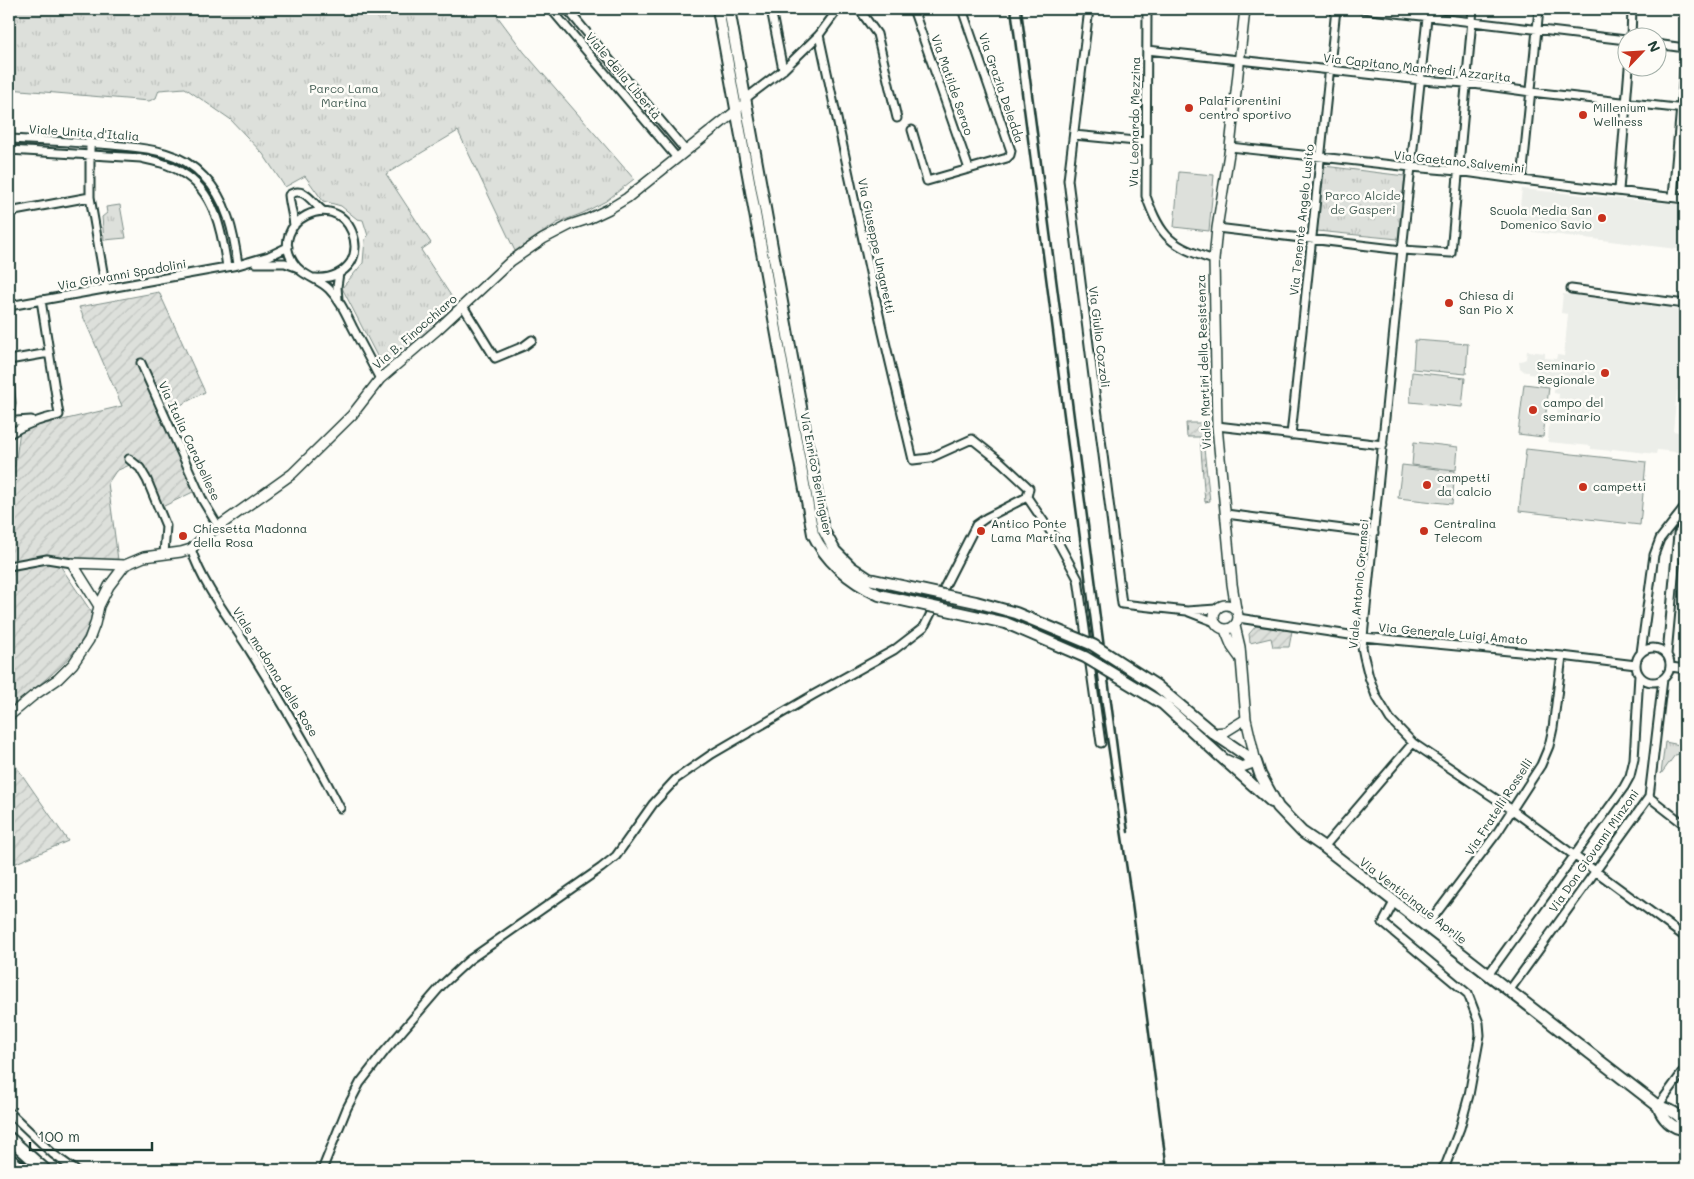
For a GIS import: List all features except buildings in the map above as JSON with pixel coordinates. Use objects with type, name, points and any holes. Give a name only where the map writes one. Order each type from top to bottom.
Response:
[{"type":"highway","points":[[9,1138],[45,1170]]},
{"type":"highway","points":[[9,1159],[23,1170]]},
{"type":"main road","name":"Via Enrico Berlinguer","points":[[718,9],[733,114],[813,534],[818,545],[843,574],[860,586],[879,595],[1006,623],[1085,657],[1164,704],[1278,807]]},
{"type":"main road","name":"Via Enrico Berlinguer","points":[[729,9],[823,529],[835,550],[851,567],[869,579],[976,602],[1008,611],[1050,626],[1093,645],[1157,686],[1213,733],[1256,762]]},
{"type":"main road","name":"Via Venticinque Aprile","points":[[1256,762],[1260,774],[1278,807],[1302,832],[1324,847],[1658,1106],[1668,1109],[1684,1120],[1685,1128]]},
{"type":"street","name":"Viale della Libertà","points":[[551,9],[677,158]]},
{"type":"street","name":"Viale della Libertà","points":[[567,9],[686,151]]},
{"type":"street","points":[[771,9],[783,70]]},
{"type":"street","points":[[745,99],[783,70],[819,35],[838,9]]},
{"type":"street","points":[[859,9],[876,34],[897,118]]},
{"type":"street","name":"Via Matilde Serao","points":[[913,9],[969,169]]},
{"type":"street","name":"Via Grazia Deledda","points":[[912,130],[927,181],[1007,158],[1011,151],[962,9]]},
{"type":"street","name":"Via Giulio Cozzoli","points":[[1089,9],[1068,180],[1122,604],[1187,611],[1219,607]]},
{"type":"street","name":"Via Leonardo Mezzina","points":[[1147,9],[1146,196],[1155,220],[1176,244],[1195,254],[1214,260]]},
{"type":"street","name":"Viale Martiri della Resistenza","points":[[1237,618],[1217,426],[1214,260],[1217,228],[1230,147],[1244,9]]},
{"type":"street","name":"Via Tenente Angelo Lusito","points":[[1291,435],[1336,9]]},
{"type":"street","points":[[1362,9],[1428,12],[1472,23],[1616,39]]},
{"type":"street","points":[[1217,228],[1402,250],[1451,253],[1474,9]]},
{"type":"street","points":[[1522,180],[1539,9]]},
{"type":"street","points":[[1631,28],[1632,9]]},
{"type":"street","name":"Viale Antonio Gramsci","points":[[1428,12],[1362,647],[1366,667],[1376,696],[1390,719],[1413,743],[1513,810],[1685,937]]},
{"type":"street","name":"Via Giuseppe Ungaretti","points":[[819,35],[883,333],[913,460],[930,458],[972,439],[1030,488],[1027,497]]},
{"type":"street","points":[[1666,45],[1685,48]]},
{"type":"street","name":"Via Capitano Manfredi Azzarita","points":[[1147,50],[1420,80],[1466,83],[1683,109]]},
{"type":"street","points":[[1673,198],[1683,109],[1685,61]]},
{"type":"street","points":[[609,77],[618,69]]},
{"type":"street","points":[[1619,190],[1628,78]]},
{"type":"street","name":"Via B. Finocchiaro","points":[[125,565],[144,557],[191,548],[218,526],[292,474],[352,415],[380,379],[511,261],[543,239],[570,225],[610,209],[627,198],[733,114],[745,99]]},
{"type":"street","points":[[1074,135],[1146,142]]},
{"type":"street","name":"Viale Unita d'Italia","points":[[9,139],[90,143],[140,148],[166,154],[187,163],[204,177],[216,191],[227,214],[235,243],[238,264]]},
{"type":"street","points":[[90,143],[90,197],[106,289]]},
{"type":"street","name":"Via Gaetano Salvemini","points":[[1230,147],[1458,171],[1685,199]]},
{"type":"street","name":"Viale Unita d'Italia","points":[[9,150],[141,158],[161,162],[182,172],[209,200],[220,228],[227,267]]},
{"type":"street","points":[[294,226],[289,195],[294,192],[300,191],[323,211]]},
{"type":"street","points":[[9,212],[90,197]]},
{"type":"street","points":[[323,211],[334,213],[343,219],[355,238],[352,260],[346,269],[340,274],[326,279],[304,274],[290,258],[288,247],[289,236],[294,226],[306,215],[323,211]]},
{"type":"street","name":"Via Giovanni Spadolini","points":[[9,306],[227,267],[269,256],[288,247]]},
{"type":"street","name":"Via Giovanni Spadolini","points":[[238,264],[269,262],[285,263],[296,267]]},
{"type":"street","points":[[338,300],[337,287],[340,274]]},
{"type":"street","points":[[315,278],[328,288],[338,300],[380,379]]},
{"type":"street","points":[[1571,289],[1685,304]]},
{"type":"street","points":[[9,378],[11,402],[9,422],[59,415],[41,300]]},
{"type":"street","points":[[463,306],[495,358],[524,346],[532,340]]},
{"type":"street","points":[[9,360],[49,353]]},
{"type":"street","name":"Via Italia Carabellese","points":[[141,363],[203,500],[218,526]]},
{"type":"street","points":[[9,434],[19,427],[39,419]]},
{"type":"street","points":[[1217,426],[1382,445]]},
{"type":"street","points":[[129,459],[140,468],[147,480],[166,526],[164,554]]},
{"type":"street","points":[[322,1170],[347,1108],[360,1082],[455,972],[469,960],[616,856],[667,787],[691,767],[894,650],[924,627],[976,526],[986,518],[1027,497],[1059,544],[1078,579],[1101,743]]},
{"type":"street","points":[[1641,653],[1654,555],[1660,539],[1685,507]]},
{"type":"street","points":[[1226,514],[1374,532]]},
{"type":"street","points":[[1667,654],[1654,647],[1641,653],[1636,665],[1639,676],[1649,682],[1655,682],[1663,679],[1669,673],[1670,661],[1667,654],[1678,534],[1685,524]]},
{"type":"street","name":"Viale madonna delle Rose","points":[[191,548],[213,595],[252,653],[309,748],[340,808]]},
{"type":"street","points":[[9,566],[47,559],[72,563],[125,565]]},
{"type":"street","points":[[72,563],[98,606]]},
{"type":"street","points":[[9,716],[33,696],[58,680],[73,664],[88,640],[95,624],[98,606],[108,586],[125,565]]},
{"type":"street","points":[[1219,607],[1229,606],[1237,618],[1225,630],[1215,622],[1214,615],[1232,584]]},
{"type":"street","name":"Via Giulio Cozzoli","points":[[1187,611],[1215,622]]},
{"type":"street","name":"Via Generale Luigi Amato","points":[[1237,618],[1363,637],[1636,665]]},
{"type":"street","name":"Via Venticinque Aprile","points":[[1237,618],[1246,718],[1256,762]]},
{"type":"street","name":"Via Venticinque Aprile","points":[[1225,630],[1232,647],[1240,658]]},
{"type":"street","name":"Via Fratelli Rosselli","points":[[1426,927],[1474,866],[1513,810],[1541,765],[1549,746],[1556,713],[1562,656]]},
{"type":"street","points":[[1670,667],[1685,668]]},
{"type":"street","name":"Via Don Giovanni Minzoni","points":[[1488,975],[1624,787],[1630,776],[1634,759],[1639,676]]},
{"type":"street","name":"Via Don Giovanni Minzoni","points":[[1509,991],[1648,797],[1663,679]]},
{"type":"street","points":[[1213,733],[1225,732],[1246,718]]},
{"type":"street","points":[[1324,847],[1413,743]]},
{"type":"street","name":"Via Enrico Berlinguer","points":[[1220,756],[1242,767],[1256,762]]},
{"type":"street","points":[[1648,797],[1685,825]]},
{"type":"street","points":[[1394,902],[1383,923],[1468,994],[1479,1023],[1480,1036],[1469,1095],[1460,1128],[1446,1164],[1441,1170]]},
{"type":"street","points":[[1658,1106],[1685,1069]]},
{"type":"street","points":[[9,1112],[53,1154],[75,1170]]},
{"type":"shaded area","name":"Scuola Media San Domenico Savio","points":[[1522,189],[1685,205],[1685,250],[1517,230]]},
{"type":"shaded area","name":"Seminario Regionale","points":[[1563,294],[1607,299],[1607,297],[1627,299],[1628,301],[1672,306],[1672,309],[1685,311],[1685,331],[1683,331],[1673,431],[1685,433],[1685,453],[1657,450],[1656,454],[1612,449],[1612,451],[1591,449],[1591,446],[1548,442],[1549,424],[1556,424],[1559,394],[1554,393],[1555,377],[1529,374],[1529,372],[1525,372],[1520,368],[1519,362],[1526,359],[1527,351],[1545,353],[1545,358],[1556,359],[1557,355],[1564,356],[1568,314],[1561,313]]},
{"type":"green space","name":"Parco Lama Martina","points":[[9,9],[492,9],[524,52],[634,179],[606,201],[583,213],[557,223],[515,251],[458,131],[386,174],[431,243],[421,250],[457,305],[390,361],[377,356],[342,288],[363,263],[365,239],[368,236],[363,220],[357,219],[341,206],[323,201],[305,176],[285,187],[263,154],[230,119],[185,88],[159,90],[156,98],[149,101],[9,89]]},
{"type":"green space","name":"Parco Alcide de Gasperi","points":[[1324,166],[1405,176],[1398,239],[1317,231]]},
{"type":"green space","points":[[1179,172],[1214,175],[1209,231],[1174,227]]},
{"type":"green space","points":[[120,205],[126,238],[104,240],[102,217],[107,213],[106,207]]},
{"type":"green space","points":[[159,292],[205,392],[162,415],[195,491],[162,507],[141,460],[116,471],[108,483],[118,560],[55,558],[92,613],[88,628],[71,655],[60,667],[9,708],[9,469],[15,466],[20,430],[122,406],[79,307]]},
{"type":"green space","points":[[1415,340],[1468,344],[1466,374],[1413,369]]},
{"type":"green space","points":[[1412,372],[1465,378],[1462,407],[1410,402]]},
{"type":"green space","name":"campo del seminario","points":[[1524,384],[1549,387],[1543,437],[1518,434]]},
{"type":"green space","points":[[1186,423],[1201,423],[1210,501],[1205,502],[1200,437],[1187,437]]},
{"type":"green space","points":[[1414,442],[1458,447],[1456,470],[1412,465]]},
{"type":"green space","name":"campetti","points":[[1526,449],[1646,462],[1640,525],[1519,511]]},
{"type":"green space","name":"campetti da calcio","points":[[1402,465],[1455,471],[1452,504],[1398,498]]},
{"type":"green space","points":[[1256,626],[1292,631],[1289,647],[1273,647],[1271,638],[1250,643],[1249,634]]},
{"type":"green space","points":[[1665,742],[1685,746],[1685,757],[1680,754],[1675,755],[1661,774]]},
{"type":"green space","points":[[9,756],[68,841],[9,866]]},
{"type":"railway","points":[[1011,9],[1100,692],[1131,896],[1167,1170]]},
{"type":"railway","points":[[1021,9],[1128,832]]},
{"type":"place","name":"PalaFiorentini centro sportivo","points":[[1189,108]]},
{"type":"place","name":"Millenium Wellness","points":[[1583,115]]},
{"type":"place","name":"Scuola Media San Domenico Savio","points":[[1602,218]]},
{"type":"place","name":"Chiesa di San Pio X","points":[[1449,303]]},
{"type":"place","name":"Seminario Regionale","points":[[1605,373]]},
{"type":"place","name":"campo del seminario","points":[[1533,410]]},
{"type":"place","name":"campetti da calcio","points":[[1427,485]]},
{"type":"place","name":"campetti","points":[[1583,487]]},
{"type":"place","name":"Antico Ponte Lama Martina","points":[[981,531]]},
{"type":"place","name":"Centralina Telecom","points":[[1424,531]]},
{"type":"place","name":"Chiesetta Madonna della Rosa","points":[[183,536]]}]
